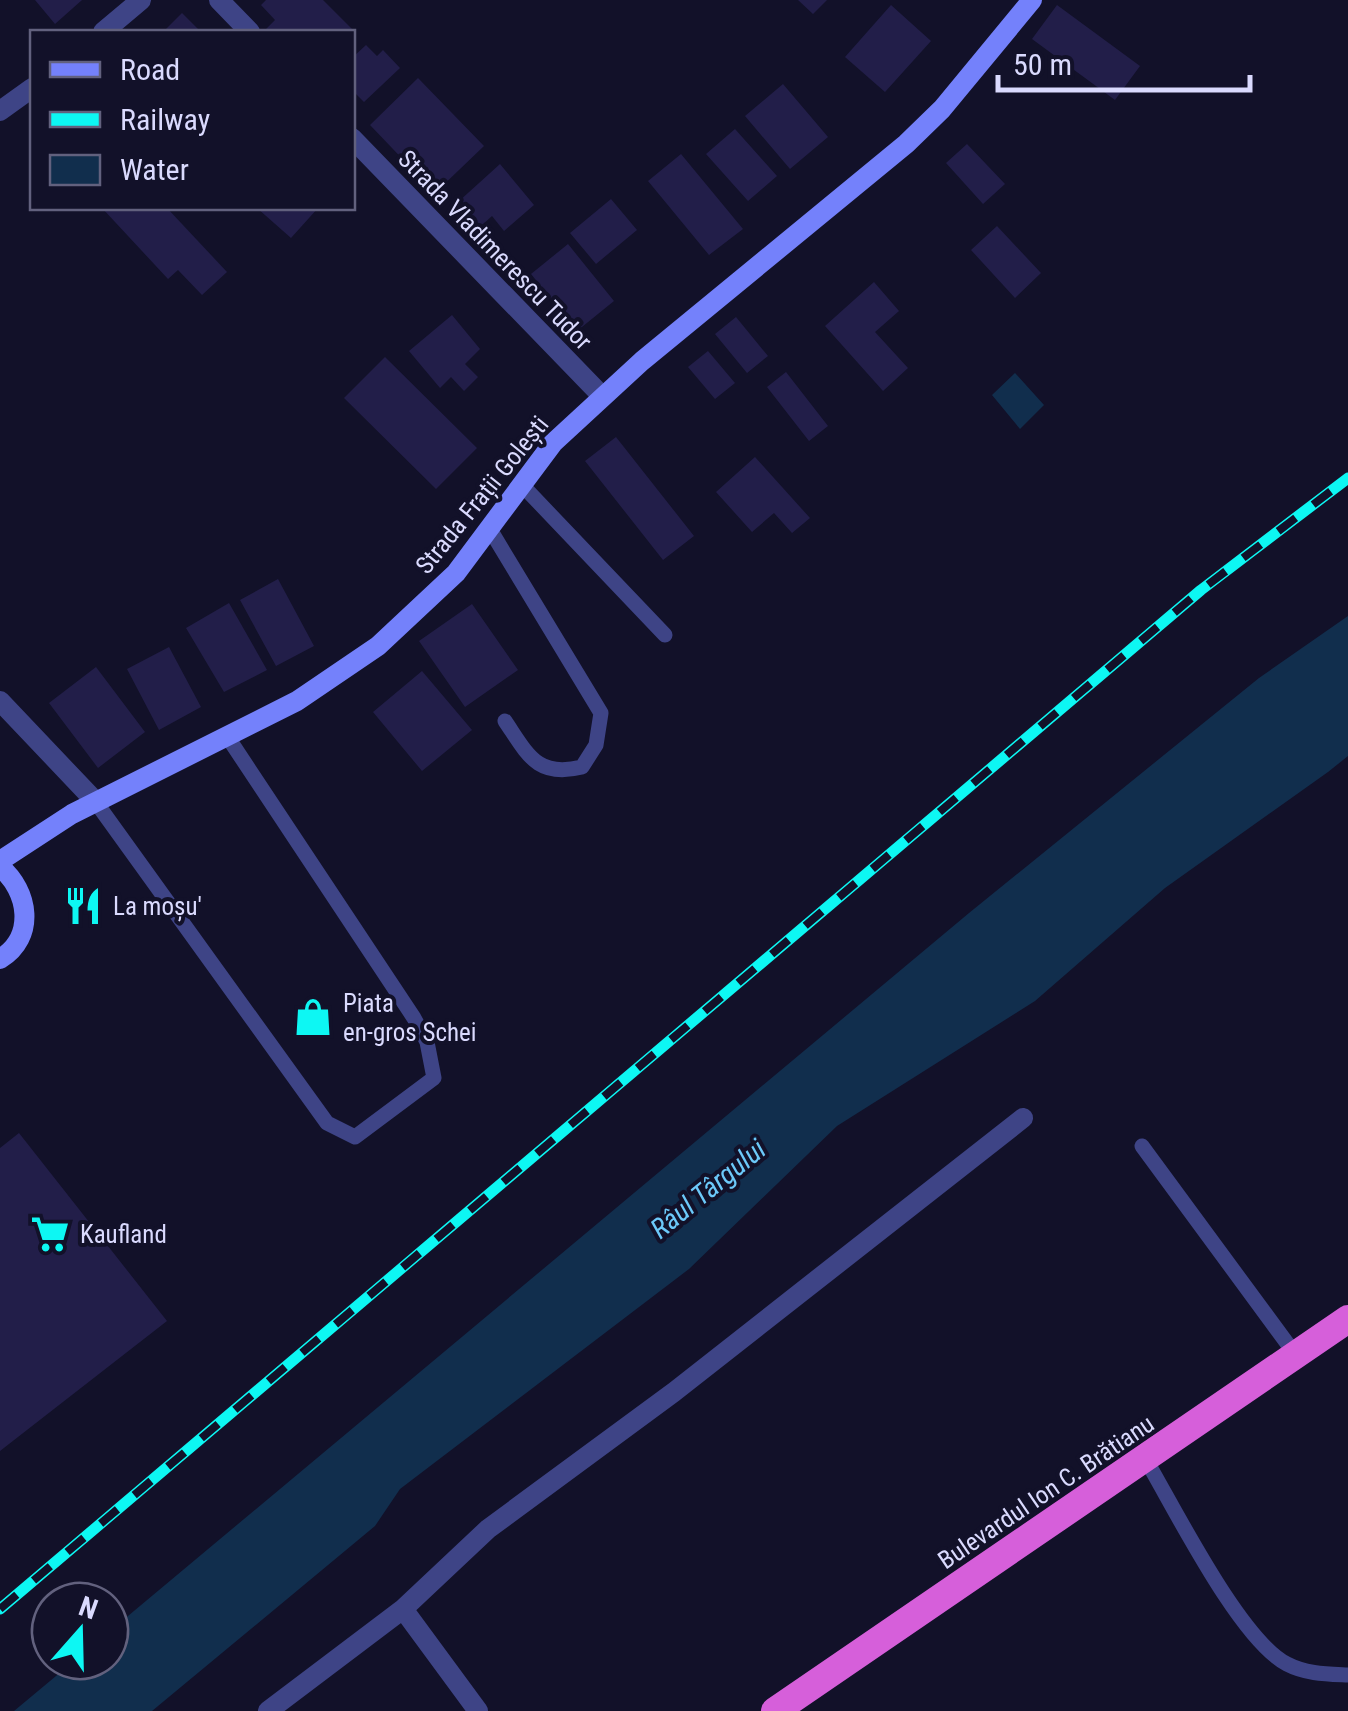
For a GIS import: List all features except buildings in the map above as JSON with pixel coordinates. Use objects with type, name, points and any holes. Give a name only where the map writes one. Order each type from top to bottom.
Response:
[{"type":"highway","name":"Bulevardul Ion C. Brătianu","points":[[775,1711],[1348,1319]]},
{"type":"main road","name":"Strada Frații Golești","points":[[0,864],[95,801],[297,701],[378,646],[456,573],[553,443],[602,396],[906,144],[942,109],[1032,0]]},
{"type":"main road","points":[[0,864],[22,896],[26,917],[20,937],[0,959]]},
{"type":"street","points":[[105,30],[142,0]]},
{"type":"street","points":[[219,0],[248,30]]},
{"type":"street","points":[[0,111],[30,89]]},
{"type":"street","name":"Strada Vladimerescu Tudor","points":[[355,141],[602,396]]},
{"type":"street","points":[[0,701],[95,801]]},
{"type":"street","points":[[268,1711],[404,1609],[488,1529],[674,1392],[1024,1118]]},
{"type":"street","points":[[404,1609],[478,1711]]},
{"type":"lane","points":[[523,486],[665,636]]},
{"type":"lane","points":[[491,531],[601,713],[596,745],[582,766],[560,772],[533,762],[506,721]]},
{"type":"lane","points":[[95,801],[327,1124],[355,1137],[434,1078],[434,1062],[414,1018],[227,736]]},
{"type":"lane","points":[[1142,1146],[1295,1354]]},
{"type":"lane","points":[[1146,1460],[1242,1619],[1264,1645],[1285,1663],[1312,1673],[1348,1675]]},
{"type":"water","points":[[1015,373],[1044,405],[1020,429],[992,395]]},
{"type":"water","name":"Râul Târgului","points":[[1348,616],[1348,756],[1165,888],[1035,1001],[837,1126],[689,1269],[400,1489],[375,1526],[152,1711],[14,1711],[50,1681],[130,1681],[130,1614],[969,913],[1259,678]]},
{"type":"railway","points":[[0,1609],[1201,590],[1348,478]]},
{"type":"place","name":"La moșu'","points":[[83,906]]},
{"type":"place","name":"Piata en-gros Schei","points":[[313,1017]]},
{"type":"place","name":"Kaufland","points":[[50,1234]]}]
